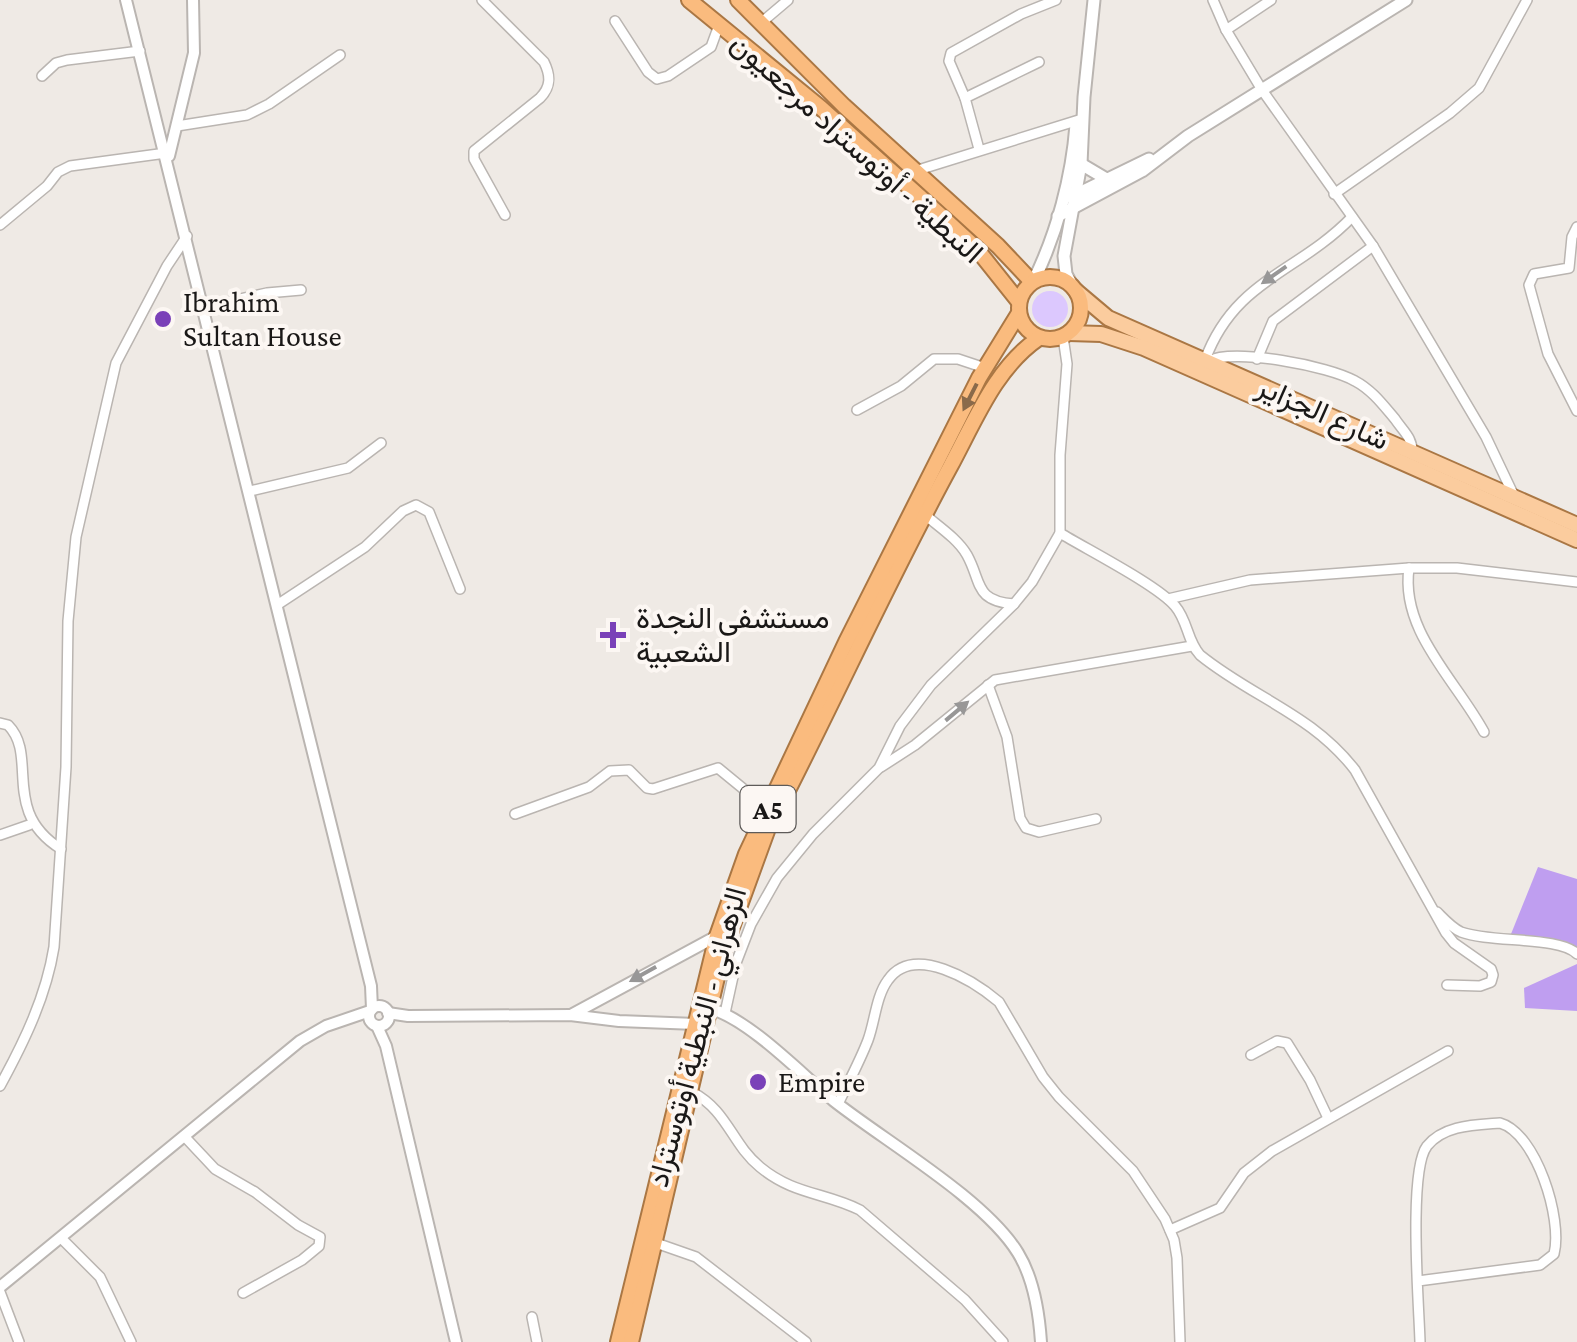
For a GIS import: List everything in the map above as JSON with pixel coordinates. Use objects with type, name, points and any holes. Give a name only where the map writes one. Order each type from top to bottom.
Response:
[{"type":"highway","name":"النبطية - أوتوستراد مرجعيون","points":[[688,0],[822,108],[963,236],[1019,308]]},
{"type":"highway","name":"النبطية - أوتوستراد مرجعيون","points":[[738,0],[914,172],[1033,281]]},
{"type":"highway","points":[[1019,308],[1022,324],[1039,338],[1066,335],[1081,314],[1075,289],[1061,279],[1048,276],[1033,281]]},
{"type":"highway","name":"A5","points":[[1019,308],[1033,281]]},
{"type":"highway","name":"الزهراني - النبطية أوتوستراد","points":[[618,1342],[717,936],[746,854],[846,642],[1019,308]]},
{"type":"highway","name":"الزهراني - النبطية أوتوستراد","points":[[631,1342],[692,1092],[718,1011],[723,952],[767,830],[924,514],[995,384],[1014,357],[1039,338]]},
{"type":"main road","points":[[1033,281],[1058,216],[1070,169],[1084,96],[1094,0]]},
{"type":"main road","points":[[1061,201],[1162,153],[1406,0]]},
{"type":"main road","points":[[1075,289],[1066,274],[1064,256],[1082,164],[1080,119]]},
{"type":"main road","points":[[1058,216],[1142,171],[1162,153]]},
{"type":"main road","points":[[1082,164],[1108,180]]},
{"type":"main road","name":"شارع الجزاير","points":[[1075,289],[1108,318],[1577,525]]},
{"type":"main road","name":"شارع الجزاير","points":[[1066,335],[1101,334],[1144,348],[1577,540]]},
{"type":"street","points":[[126,0],[250,491],[456,1342]]},
{"type":"street","points":[[167,156],[194,53],[194,0]]},
{"type":"street","points":[[482,0],[544,62],[550,75],[547,90],[540,98],[474,151],[474,159],[505,214]]},
{"type":"street","points":[[762,22],[788,0]]},
{"type":"street","points":[[980,149],[949,62],[952,54],[1021,14],[1056,0]]},
{"type":"street","points":[[1213,0],[1262,90],[1373,246],[1486,437],[1515,498]]},
{"type":"street","points":[[1226,30],[1270,0]]},
{"type":"street","points":[[1334,194],[1450,113],[1479,88],[1528,0]]},
{"type":"street","points":[[616,21],[648,72],[657,79],[668,76],[711,47],[719,25]]},
{"type":"street","points":[[42,76],[56,63],[67,60],[140,51]]},
{"type":"street","points":[[177,126],[247,116],[340,55]]},
{"type":"street","points":[[965,98],[1038,62]]},
{"type":"street","points":[[914,172],[1080,119]]},
{"type":"street","points":[[0,225],[58,172],[70,166],[167,156]]},
{"type":"street","points":[[1206,361],[1217,331],[1236,305],[1263,282],[1320,246],[1352,217]]},
{"type":"street","points":[[1577,227],[1569,268],[1534,274],[1528,285],[1548,354],[1577,411]]},
{"type":"street","points":[[0,1086],[25,1040],[50,969],[61,849],[68,621],[76,537],[116,363],[187,236]]},
{"type":"street","points":[[1257,359],[1273,321],[1373,246]]},
{"type":"street","points":[[204,306],[301,290]]},
{"type":"street","points":[[878,768],[914,704],[1014,604],[1032,582],[1060,533],[1066,335]]},
{"type":"street","points":[[1206,361],[1223,356],[1257,359],[1308,366],[1354,380],[1374,395],[1409,438],[1412,453]]},
{"type":"street","points":[[856,410],[901,386],[939,357],[986,368]]},
{"type":"street","points":[[250,491],[348,468],[381,444]]},
{"type":"street","points":[[277,604],[364,547],[402,511],[416,504],[428,512],[460,589]]},
{"type":"street","points":[[924,514],[964,550],[975,581],[987,596],[1014,604]]},
{"type":"street","points":[[1060,533],[1168,599],[1183,617],[1192,646],[1209,662],[1300,717],[1338,748],[1355,770],[1454,943],[1493,975],[1488,984],[1480,986],[1447,985]]},
{"type":"street","points":[[1168,599],[1250,580],[1409,568],[1457,568],[1577,582]]},
{"type":"street","points":[[1409,568],[1408,598],[1418,628],[1484,732]]},
{"type":"street","points":[[1041,1342],[1030,1280],[1008,1239],[971,1203],[838,1104],[745,1026],[718,1011],[750,924],[777,878],[812,834],[878,768],[915,746],[988,685],[1006,678],[1192,646]]},
{"type":"street","points":[[988,685],[1007,738],[1020,818],[1026,828],[1038,832],[1096,819]]},
{"type":"street","points":[[0,723],[8,725],[15,734],[20,807],[28,825],[61,849]]},
{"type":"street","points":[[515,814],[589,788],[617,769],[629,770],[653,789],[718,768],[768,809]]},
{"type":"street","points":[[0,835],[28,825]]},
{"type":"street","points":[[1429,904],[1457,930],[1493,940],[1554,944],[1571,948],[1577,954]]},
{"type":"street","points":[[570,1015],[717,936]]},
{"type":"street","points":[[838,1104],[868,1041],[888,980],[898,969],[911,964],[968,979],[998,1002],[1059,1097],[1133,1171],[1170,1230],[1176,1258],[1180,1342]]},
{"type":"street","points":[[19,1342],[0,1289],[300,1042],[326,1026],[379,1016],[570,1015],[696,1024]]},
{"type":"street","points":[[1251,1055],[1277,1040],[1287,1043],[1328,1118]]},
{"type":"street","points":[[1170,1230],[1215,1212],[1250,1167],[1448,1051]]},
{"type":"street","points":[[692,1092],[718,1110],[756,1164],[803,1193],[860,1210],[964,1300],[1003,1342]]},
{"type":"street","points":[[1418,1281],[1540,1266],[1554,1254],[1556,1218],[1550,1194],[1518,1134],[1507,1125],[1500,1122],[1453,1129],[1436,1138],[1422,1155],[1417,1181],[1418,1281],[1420,1342]]},
{"type":"street","points":[[184,1136],[215,1169],[320,1237],[318,1246],[302,1260],[243,1294]]},
{"type":"street","points":[[61,1238],[100,1277],[132,1342]]},
{"type":"street","points":[[656,1242],[696,1257],[806,1342]]},
{"type":"street","points":[[532,1317],[537,1342]]},
{"type":"street","points":[[122,1342],[125,1330]]},
{"type":"shaded area","points":[[1050,291],[1063,296],[1068,309],[1063,322],[1050,327],[1037,322],[1032,309],[1037,296]]},
{"type":"shaded area","points":[[1538,867],[1577,879],[1577,952],[1511,934]]},
{"type":"shaded area","points":[[1577,964],[1577,1011],[1525,1008],[1524,988]]},
{"type":"place","name":"Ibrahim Sultan House","points":[[163,319]]},
{"type":"place","name":"مستشفى النجدة الشعبية","points":[[613,635]]},
{"type":"place","name":"Empire","points":[[758,1082]]}]
